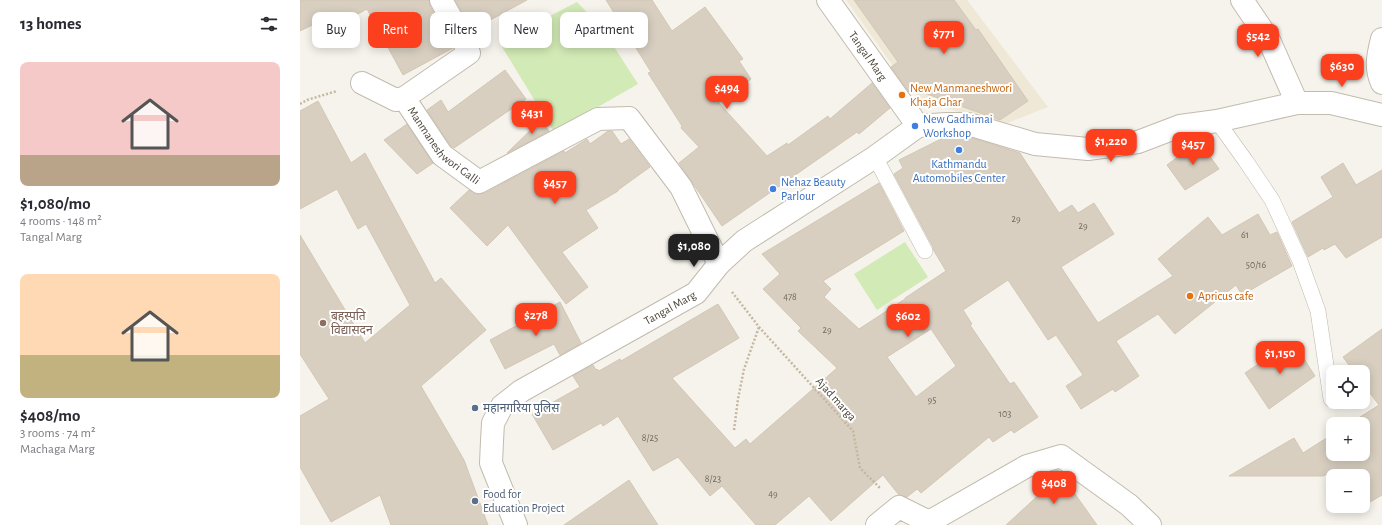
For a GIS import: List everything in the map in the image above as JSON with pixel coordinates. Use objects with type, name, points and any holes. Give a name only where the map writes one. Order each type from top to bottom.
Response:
[{"type":"street","points":[[404,98],[469,53],[463,36],[448,14],[441,0]]},
{"type":"street","name":"Tangal Marg","points":[[516,525],[491,462],[494,423],[502,406],[521,391],[696,293],[719,264],[744,241],[875,157],[918,126],[828,0]]},
{"type":"street","points":[[1242,0],[1269,40],[1297,104]]},
{"type":"street","points":[[1382,39],[1377,60],[1382,83]]},
{"type":"street","name":"Manmaneshwori Galli","points":[[362,83],[396,100],[404,98],[442,155],[479,182],[598,119],[629,118],[681,187],[719,264]]},
{"type":"street","points":[[918,126],[968,124],[1036,144],[1088,149],[1138,142],[1180,126],[1216,121],[1297,104],[1331,103],[1382,115]]},
{"type":"street","points":[[876,525],[900,507],[930,523],[1027,466],[1061,456],[1129,505],[1150,525]]},
{"type":"lane","points":[[1216,121],[1272,200],[1300,261],[1318,311],[1326,365]]},
{"type":"lane","points":[[875,157],[925,251]]},
{"type":"path","points":[[300,104],[307,100],[362,83]]},
{"type":"path","name":"Ajad marga","points":[[719,264],[727,286],[759,327],[853,431],[860,468],[900,507]]},
{"type":"path","points":[[734,430],[744,369],[759,327]]},
{"type":"shaded area","points":[[846,0],[967,0],[1048,107],[1005,124],[988,122],[920,99],[903,80]]},
{"type":"green space","points":[[577,2],[587,12],[560,12],[560,48],[615,48],[638,84],[554,132],[503,48],[552,48],[552,15]]},
{"type":"green space","points":[[905,242],[928,277],[877,310],[854,274]]},
{"type":"building","points":[[300,0],[429,0],[433,12],[430,12],[430,48],[453,48],[403,75],[388,48],[422,48],[422,12],[369,12],[367,9],[360,13],[312,12],[312,25],[300,31]]},
{"type":"building","points":[[455,0],[527,0],[505,12],[499,12],[499,15],[491,20],[491,12],[462,12]]},
{"type":"building","points":[[606,0],[652,0],[672,31],[705,7],[743,59],[739,61],[751,79],[718,102],[767,156],[787,143],[788,145],[828,116],[830,119],[872,83],[890,108],[859,134],[857,132],[722,226],[679,163],[699,147],[681,128],[682,126],[648,73],[651,72],[636,48],[648,48],[648,12],[614,12]]},
{"type":"building","points":[[854,0],[954,0],[976,30],[978,29],[1028,101],[1000,120],[913,89],[909,92],[891,67],[898,62]]},
{"type":"building","points":[[505,70],[526,99],[454,148],[451,146],[427,110],[441,100],[448,112]]},
{"type":"building","points":[[318,101],[351,163],[365,153],[435,283],[441,278],[486,330],[421,386],[464,460],[488,525],[391,525],[380,495],[331,522],[300,467],[300,416],[329,399],[300,354],[300,235],[365,343],[410,305],[366,224],[358,229],[337,189],[300,209],[300,111]]},
{"type":"building","points":[[541,120],[549,131],[507,153]]},
{"type":"building","points":[[407,124],[433,163],[417,174],[384,140]]},
{"type":"building","points":[[608,131],[612,131],[621,144],[629,139],[650,167],[618,191],[586,210],[598,228],[562,252],[588,287],[566,304],[508,225],[487,246],[450,208],[469,190],[478,194],[485,193],[564,151],[565,153],[587,139],[590,144]]},
{"type":"building","points":[[966,136],[1020,153],[1059,213],[1072,205],[1078,213],[1094,203],[1114,234],[1061,267],[1098,323],[1173,276],[1158,259],[1208,217],[1222,235],[1258,214],[1270,235],[1277,232],[1292,266],[1242,295],[1236,285],[1175,334],[1158,314],[1116,341],[1139,376],[1115,392],[1113,389],[1081,409],[1066,386],[1083,375],[1056,335],[1048,340],[1008,280],[963,310],[972,324],[970,325],[1010,384],[1014,382],[1038,417],[1014,433],[1011,430],[993,442],[989,437],[921,493],[917,489],[907,497],[899,495],[883,475],[831,521],[809,496],[775,525],[756,525],[722,486],[710,496],[678,457],[653,471],[618,416],[603,426],[601,423],[553,450],[532,414],[580,387],[573,376],[593,365],[596,370],[597,369],[599,371],[620,359],[621,361],[718,304],[739,338],[672,378],[735,448],[746,439],[750,444],[837,368],[798,331],[801,328],[763,289],[780,274],[762,254],[879,183],[904,231],[823,281],[831,289],[824,297],[859,329],[946,271],[894,174],[903,168],[899,160],[945,137]],"holes":[[[931,329],[956,366],[916,397],[887,357]]]},
{"type":"building","points":[[1199,141],[1219,169],[1185,190],[1167,165]]},
{"type":"building","points":[[1343,163],[1356,185],[1382,170],[1382,237],[1346,258],[1335,244],[1324,250],[1323,248],[1308,257],[1292,222],[1333,197],[1321,177]]},
{"type":"building","points":[[560,302],[581,343],[560,355],[554,344],[505,369],[490,340]]},
{"type":"building","points":[[1382,329],[1382,495],[1370,502],[1370,469],[1326,469],[1326,475],[1323,476],[1229,476],[1294,438],[1303,453],[1326,438],[1326,461],[1370,461],[1370,417],[1360,417],[1379,405],[1370,393],[1370,365],[1349,365],[1343,357]]},
{"type":"building","points":[[1293,342],[1315,376],[1269,409],[1245,373]]},
{"type":"building","points":[[1058,470],[1097,525],[1006,525],[1043,491],[1034,478]]},
{"type":"building","points":[[629,480],[658,525],[564,525]]},
{"type":"place","name":"New Manmaneshwori Khaja Ghar","points":[[902,95]]},
{"type":"place","name":"New Gadhimai Workshop","points":[[915,126]]},
{"type":"place","name":"Kathmandu Automobiles Center","points":[[959,150]]},
{"type":"place","name":"Nehaz Beauty Parlour","points":[[773,189]]},
{"type":"place","name":"Apricus cafe","points":[[1190,296]]},
{"type":"place","name":"बृहस्पति विद्यासदन","points":[[323,323]]},
{"type":"place","name":"महानगरिया पुलिस","points":[[475,408]]},
{"type":"place","name":"Food for Education Project","points":[[475,501]]}]
